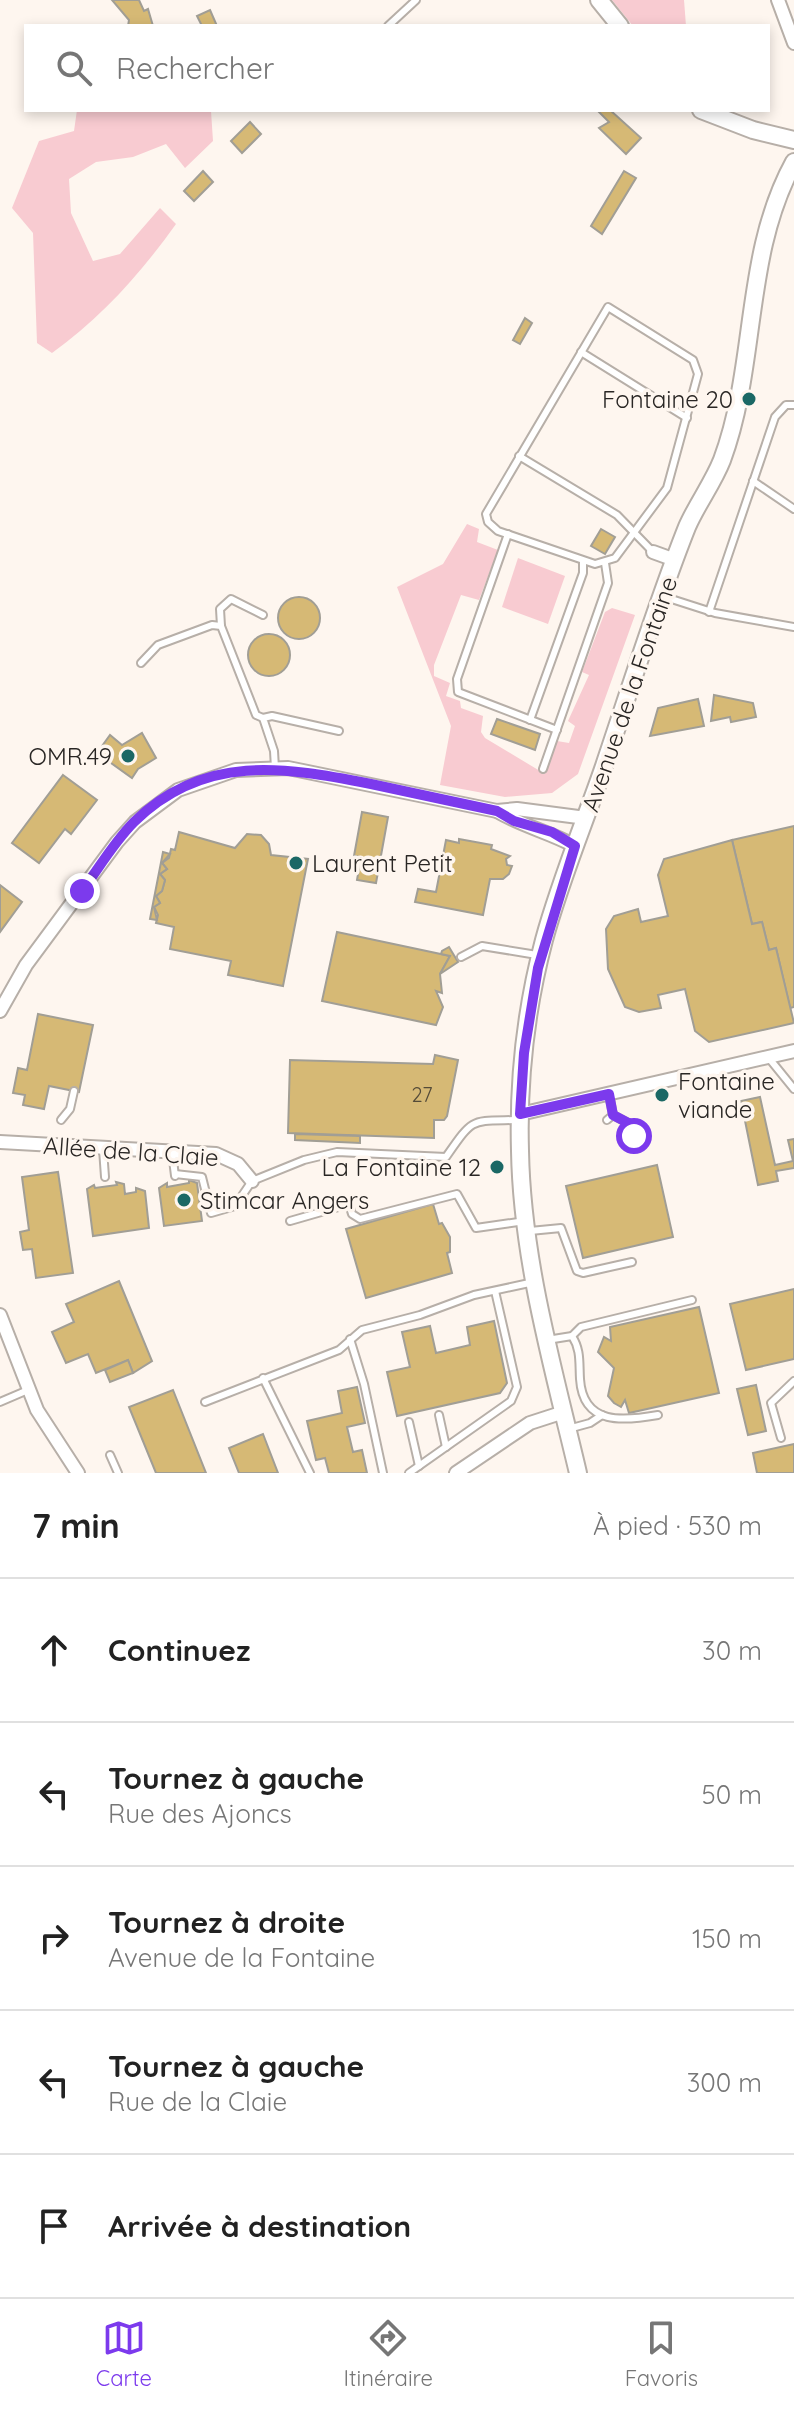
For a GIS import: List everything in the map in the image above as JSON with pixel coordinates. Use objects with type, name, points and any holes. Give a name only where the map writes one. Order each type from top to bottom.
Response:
[{"type":"street","points":[[599,0],[618,24]]},
{"type":"street","points":[[778,0],[794,43]]},
{"type":"street","points":[[706,112],[753,130],[794,140]]},
{"type":"street","name":"Avenue de la Fontaine","points":[[578,1473],[534,1282],[525,1226],[520,1117],[528,1024],[540,956],[575,846],[689,523],[722,459],[742,385],[764,237],[771,210],[794,162]]},
{"type":"street","points":[[653,552],[675,560]]},
{"type":"street","points":[[0,1011],[26,965],[135,822],[168,796],[193,784],[236,770],[275,768],[321,774],[497,811],[517,809],[586,818]]},
{"type":"street","points":[[497,811],[514,821],[552,832],[575,846]]},
{"type":"street","points":[[520,1117],[794,1051]]},
{"type":"street","name":"Allée de la Claie","points":[[0,1142],[224,1156],[238,1164],[252,1181]]},
{"type":"street","points":[[0,1315],[37,1410],[78,1473]]},
{"type":"street","points":[[456,1473],[530,1423],[564,1412]]},
{"type":"lane","points":[[390,24],[416,0]]},
{"type":"lane","points":[[608,307],[693,360],[698,374],[687,418],[667,488],[615,558],[605,563],[583,561],[492,527],[486,514],[608,307]]},
{"type":"lane","points":[[581,352],[687,418]]},
{"type":"lane","points":[[709,612],[775,417],[786,405],[794,405]]},
{"type":"lane","points":[[519,456],[617,515],[634,536],[653,552]]},
{"type":"lane","points":[[753,481],[794,509]]},
{"type":"lane","points":[[508,534],[457,685],[462,696],[557,730]]},
{"type":"lane","points":[[530,720],[583,573],[583,561]]},
{"type":"lane","points":[[543,769],[608,583],[605,563]]},
{"type":"lane","points":[[662,596],[709,612],[794,627]]},
{"type":"lane","points":[[263,615],[231,599],[224,602],[220,609],[221,626],[256,715],[339,731]]},
{"type":"lane","points":[[141,663],[158,645],[212,625],[221,626]]},
{"type":"lane","points":[[263,718],[274,751],[275,768]]},
{"type":"lane","points":[[461,957],[482,946],[540,956]]},
{"type":"lane","points":[[768,1057],[794,1089]]},
{"type":"lane","points":[[61,1120],[70,1109],[74,1091]]},
{"type":"lane","points":[[609,1094],[613,1115]]},
{"type":"lane","points":[[607,1120],[613,1115]]},
{"type":"lane","points":[[613,1115],[632,1125],[634,1136]]},
{"type":"lane","points":[[172,1152],[175,1176],[202,1177],[211,1213],[235,1206],[252,1181],[304,1160],[337,1152],[446,1157],[472,1123],[481,1118],[520,1117]]},
{"type":"lane","points":[[103,1148],[105,1177]]},
{"type":"lane","points":[[290,1221],[349,1204],[352,1214],[360,1219],[457,1194],[476,1228],[561,1228],[577,1271],[583,1273],[632,1262]]},
{"type":"lane","points":[[205,1402],[339,1350],[362,1330],[534,1282]]},
{"type":"lane","points":[[409,1473],[511,1401],[517,1387],[495,1291]]},
{"type":"lane","points":[[547,1340],[572,1336],[581,1327],[692,1300]]},
{"type":"lane","points":[[572,1336],[579,1347],[583,1393],[602,1415],[621,1422],[658,1415]]},
{"type":"lane","points":[[350,1339],[364,1384],[383,1473]]},
{"type":"lane","points":[[263,1378],[310,1473]]},
{"type":"lane","points":[[781,1438],[771,1403],[794,1381]]},
{"type":"lane","points":[[0,1402],[28,1390]]},
{"type":"lane","points":[[439,1415],[446,1447]]},
{"type":"lane","points":[[568,1429],[590,1423],[602,1415]]},
{"type":"lane","points":[[409,1422],[419,1466]]},
{"type":"lane","points":[[110,1455],[118,1473]]},
{"type":"shaded area","points":[[612,0],[684,0],[686,24],[631,24]]},
{"type":"shaded area","points":[[77,112],[211,112],[213,141],[185,168],[166,144],[133,157],[96,162],[69,179],[71,213],[93,261],[120,254],[160,208],[176,224],[119,294],[52,353],[37,343],[33,233],[12,208],[39,141],[74,131]]},
{"type":"shaded area","points":[[467,524],[479,529],[477,542],[498,550],[479,600],[461,595],[434,665],[434,676],[450,683],[446,696],[460,701],[461,708],[483,716],[481,732],[485,738],[540,771],[546,773],[557,741],[569,743],[575,726],[568,721],[589,675],[582,672],[605,612],[612,608],[635,615],[578,774],[552,793],[505,797],[440,785],[451,726],[397,587],[443,564]]},
{"type":"shaded area","points":[[518,558],[565,576],[548,624],[502,607]]},
{"type":"building","points":[[112,0],[139,0],[144,11],[148,9],[152,24],[128,24],[129,20]]},
{"type":"building","points":[[210,10],[216,24],[201,24],[197,16]]},
{"type":"building","points":[[599,112],[612,112],[641,138],[626,154],[599,128],[609,122]]},
{"type":"building","points":[[250,122],[261,134],[242,153],[231,141]]},
{"type":"building","points":[[203,171],[213,182],[194,201],[184,191]]},
{"type":"building","points":[[624,171],[636,178],[602,234],[591,226]]},
{"type":"building","points":[[525,318],[532,323],[520,344],[513,340]]},
{"type":"building","points":[[601,529],[615,537],[605,554],[591,546]]},
{"type":"building","points":[[299,597],[314,603],[320,618],[314,633],[299,639],[284,633],[278,618],[284,603]]},
{"type":"building","points":[[269,634],[284,640],[290,655],[284,670],[269,676],[254,670],[248,655],[254,640]]},
{"type":"building","points":[[714,695],[753,703],[756,717],[731,722],[730,717],[711,721]]},
{"type":"building","points":[[698,699],[704,726],[650,736],[658,708]]},
{"type":"building","points":[[497,719],[540,734],[535,750],[491,734]]},
{"type":"building","name":"OMR.49","points":[[142,733],[156,758],[138,769],[132,778],[97,753],[110,735],[122,745]]},
{"type":"building","points":[[63,775],[97,800],[71,834],[65,829],[39,863],[12,843]]},
{"type":"building","points":[[362,812],[388,817],[376,883],[357,880],[361,857],[354,856]]},
{"type":"building","points":[[794,826],[794,1007],[790,1008],[776,948],[769,950],[762,922],[752,924],[732,840]]},
{"type":"building","points":[[179,832],[235,848],[247,834],[261,835],[269,844],[271,855],[308,859],[283,986],[228,975],[231,961],[170,949],[174,927],[156,923],[158,915],[154,907],[160,903],[156,896],[162,891],[165,880],[160,874],[167,869],[162,863],[169,858],[171,849],[175,850]]},
{"type":"building","points":[[459,839],[492,845],[491,849],[510,856],[506,859],[507,865],[512,866],[509,874],[503,879],[490,879],[483,915],[415,902],[418,889],[436,892],[446,840],[459,843]]},
{"type":"building","points":[[732,840],[752,924],[762,922],[769,950],[776,948],[794,1023],[709,1042],[695,1031],[685,989],[658,995],[661,1008],[639,1012],[625,1007],[608,969],[606,929],[614,916],[638,909],[641,922],[668,916],[658,875],[664,859]]},
{"type":"building","points":[[163,852],[170,854],[162,863],[167,869],[160,874],[165,880],[162,891],[156,896],[160,903],[154,907],[157,920],[150,919]]},
{"type":"building","points":[[0,885],[22,902],[0,932]]},
{"type":"building","points":[[337,932],[450,956],[440,974],[442,993],[436,991],[443,1007],[436,1025],[322,1001]]},
{"type":"building","points":[[449,947],[458,962],[440,974],[450,956],[441,954],[442,951]]},
{"type":"building","points":[[38,1014],[93,1025],[79,1092],[49,1086],[44,1109],[23,1105],[25,1095],[13,1093],[18,1068],[27,1070]]},
{"type":"building","points":[[435,1055],[458,1060],[447,1116],[444,1120],[434,1120],[434,1138],[288,1133],[290,1060],[433,1064]]},
{"type":"building","points":[[760,1097],[775,1165],[793,1161],[788,1140],[794,1139],[794,1168],[776,1171],[778,1181],[758,1185],[741,1101]]},
{"type":"building","points":[[295,1134],[360,1136],[360,1143],[295,1140]]},
{"type":"building","points":[[657,1165],[673,1237],[583,1258],[566,1186]]},
{"type":"building","points":[[58,1172],[73,1273],[36,1278],[32,1249],[23,1250],[20,1232],[29,1230],[22,1177]]},
{"type":"building","points":[[189,1180],[197,1183],[202,1221],[164,1226],[159,1188],[167,1183],[167,1187],[189,1183]]},
{"type":"building","points":[[116,1182],[124,1184],[125,1194],[136,1192],[136,1188],[145,1191],[149,1228],[93,1236],[87,1189],[94,1185],[95,1188],[117,1185]]},
{"type":"building","points":[[433,1204],[439,1224],[442,1223],[450,1237],[450,1252],[447,1253],[452,1273],[366,1298],[346,1229]]},
{"type":"building","points":[[119,1281],[152,1361],[133,1373],[128,1360],[96,1373],[88,1354],[66,1363],[52,1332],[74,1322],[66,1304]]},
{"type":"building","points":[[794,1289],[794,1359],[746,1370],[730,1304]]},
{"type":"building","points":[[699,1307],[719,1393],[629,1413],[625,1400],[621,1407],[614,1403],[608,1396],[614,1368],[598,1352],[604,1337],[611,1341],[610,1327]]},
{"type":"building","points":[[494,1321],[507,1383],[500,1393],[397,1416],[387,1372],[410,1367],[402,1332],[430,1326],[436,1353],[470,1345],[467,1327]]},
{"type":"building","points":[[128,1360],[133,1373],[110,1382],[105,1370]]},
{"type":"building","points":[[756,1385],[766,1431],[748,1435],[737,1389]]},
{"type":"building","points":[[357,1387],[365,1423],[347,1427],[353,1452],[362,1450],[367,1473],[329,1473],[325,1458],[316,1460],[307,1421],[342,1413],[338,1391]]},
{"type":"building","points":[[173,1390],[206,1473],[156,1473],[129,1407]]},
{"type":"building","points":[[263,1434],[278,1473],[239,1473],[229,1448]]},
{"type":"building","points":[[794,1444],[794,1473],[757,1473],[753,1453]]},
{"type":"place","name":"Fontaine 20","points":[[749,399]]},
{"type":"place","name":"OMR.49","points":[[128,756]]},
{"type":"place","name":"Laurent Petit","points":[[296,863]]},
{"type":"place","name":"Fontaine viande","points":[[662,1095]]},
{"type":"place","name":"La Fontaine 12","points":[[497,1167]]},
{"type":"place","name":"Stimcar Angers","points":[[184,1200]]},
{"type":"route","points":[[82,891],[117,842],[158,802],[207,779],[257,767],[321,774],[497,811],[514,821],[552,832],[575,846],[538,968],[524,1053],[520,1114],[609,1094],[613,1115],[632,1125],[634,1136]]}]
